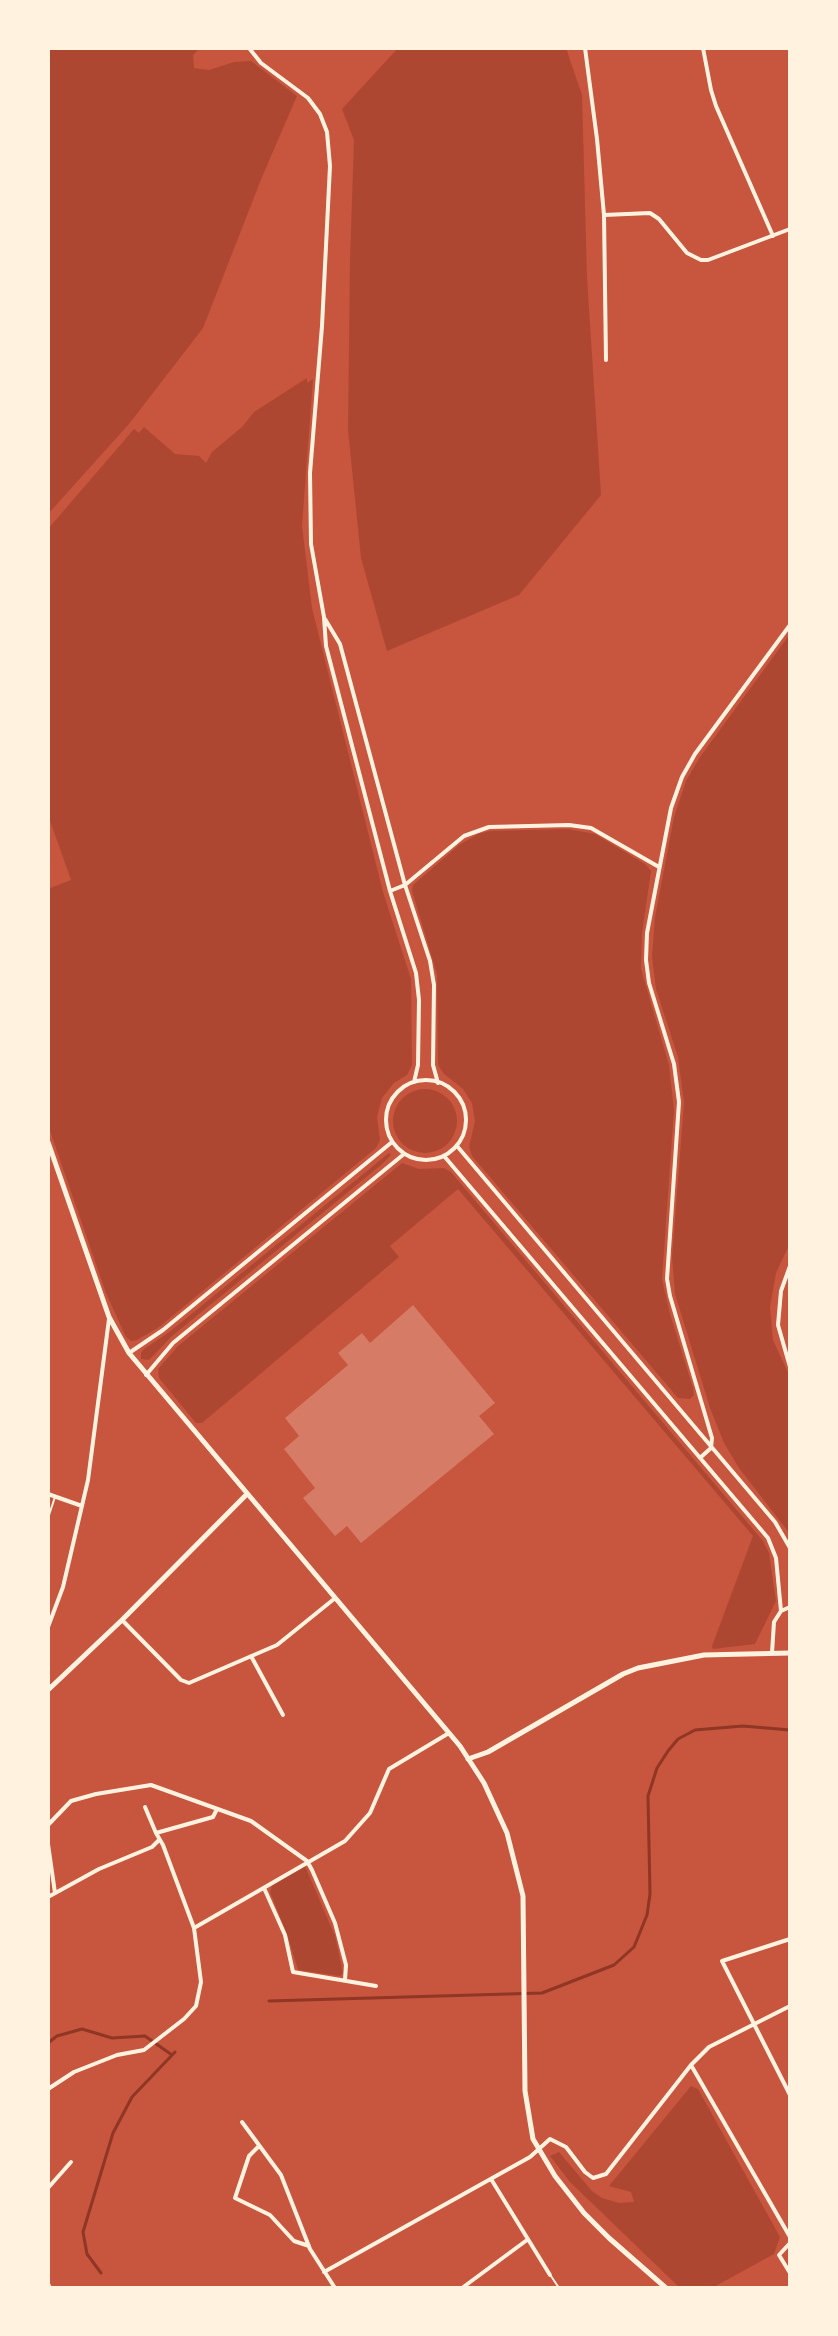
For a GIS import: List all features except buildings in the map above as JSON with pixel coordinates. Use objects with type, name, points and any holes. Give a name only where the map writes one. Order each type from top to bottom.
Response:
[{"type":"main road","points":[[48,1142],[109,1317],[129,1353],[449,1733],[498,1811],[518,1870],[524,1911],[526,2109],[538,2149],[584,2213],[666,2288]]},
{"type":"main road","points":[[48,1690],[246,1495]]},
{"type":"main road","points":[[468,1759],[488,1752],[638,1668],[704,1655],[790,1653]]},
{"type":"street","points":[[249,48],[261,63],[315,106],[324,121],[329,145],[322,326],[309,497],[311,544],[326,646],[418,986],[418,1065],[414,1082]]},
{"type":"street","points":[[585,48],[604,215],[606,360]]},
{"type":"street","points":[[703,48],[713,98],[773,236]]},
{"type":"street","points":[[604,215],[645,212],[655,215],[687,253],[701,260],[790,229]]},
{"type":"street","points":[[324,617],[340,644],[432,974],[433,1065],[438,1083]]},
{"type":"street","points":[[701,1457],[711,1448],[712,1438],[667,1279],[679,1102],[674,1064],[652,997],[646,960],[649,918],[673,800],[688,765],[790,625]]},
{"type":"street","points":[[390,891],[405,885],[464,836],[489,827],[569,825],[591,828],[659,867]]},
{"type":"street","points":[[414,1082],[438,1083],[454,1093],[464,1109],[465,1128],[457,1146],[444,1156],[422,1160],[404,1154],[392,1142],[386,1123],[390,1103],[397,1093],[414,1082]]},
{"type":"street","points":[[129,1353],[163,1330],[392,1142]]},
{"type":"street","points":[[457,1146],[781,1530],[790,1548]]},
{"type":"street","points":[[146,1375],[173,1343],[404,1154]]},
{"type":"street","points":[[444,1156],[771,1543],[776,1558],[781,1611]]},
{"type":"street","points":[[790,1266],[781,1291],[778,1325],[790,1367]]},
{"type":"street","points":[[48,1627],[63,1587],[93,1451],[109,1317]]},
{"type":"street","points":[[48,1494],[82,1506]]},
{"type":"street","points":[[122,1620],[185,1683],[189,1683],[286,1639],[334,1599]]},
{"type":"street","points":[[772,1654],[774,1622],[781,1611],[790,1607]]},
{"type":"street","points":[[251,1656],[283,1715]]},
{"type":"street","points":[[194,1928],[345,1841],[374,1806],[393,1765],[449,1733]]},
{"type":"street","points":[[48,1825],[71,1801],[151,1785],[258,1824],[307,1861],[335,1923],[346,1965],[345,1980]]},
{"type":"street","points":[[48,2089],[74,2072],[117,2055],[149,2047],[184,2019],[196,2006],[200,1996],[194,1928],[145,1807]]},
{"type":"street","points":[[156,1833],[213,1817],[217,1809]]},
{"type":"street","points":[[48,1897],[103,1866],[152,1847],[160,1839]]},
{"type":"street","points":[[48,1844],[55,1893]]},
{"type":"street","points":[[264,1888],[285,1935],[293,1972],[376,1986]]},
{"type":"street","points":[[790,1939],[722,1961],[790,2095]]},
{"type":"street","points":[[324,2272],[530,2157],[550,2139],[566,2147],[593,2178],[606,2174],[691,2065],[709,2047],[790,2006]]},
{"type":"street","points":[[691,2065],[790,2237]]},
{"type":"street","points":[[242,2122],[288,2188],[309,2246],[335,2288]]},
{"type":"street","points":[[260,2146],[249,2156],[235,2198],[270,2215],[294,2241],[309,2246]]},
{"type":"street","points":[[48,2188],[71,2162]]},
{"type":"street","points":[[491,2179],[550,2275]]},
{"type":"street","points":[[462,2288],[527,2240]]},
{"type":"street","points":[[790,2243],[779,2255],[790,2273]]},
{"type":"lane","points":[[48,1518],[55,1497]]},
{"type":"lane","points":[[550,2275],[559,2288]]},
{"type":"shaded area","points":[[48,48],[200,48],[193,55],[194,68],[209,70],[234,62],[251,61],[297,96],[203,328],[129,424],[48,514]]},
{"type":"shaded area","points":[[398,48],[566,48],[582,95],[587,277],[601,495],[519,595],[387,651],[361,558],[348,430],[354,140],[342,109]]},
{"type":"shaded area","points":[[307,378],[307,383],[313,379],[302,526],[312,608],[383,892],[411,979],[412,1065],[407,1075],[394,1083],[382,1098],[377,1117],[380,1140],[376,1148],[159,1327],[131,1341],[126,1337],[106,1293],[48,1125],[48,889],[71,880],[48,815],[48,529],[134,429],[139,433],[144,427],[175,454],[199,456],[206,463],[212,452],[242,427],[254,412]]},
{"type":"shaded area","points":[[790,634],[790,1243],[776,1273],[770,1307],[773,1340],[790,1377],[790,1534],[739,1468],[724,1443],[675,1294],[672,1257],[684,1103],[678,1057],[656,989],[652,957],[655,917],[674,817],[686,781],[700,757]]},
{"type":"shaded area","points":[[568,829],[595,834],[645,864],[651,871],[642,933],[641,969],[669,1065],[674,1110],[662,1279],[693,1388],[694,1395],[690,1399],[678,1398],[472,1156],[469,1147],[475,1121],[472,1103],[463,1089],[438,1065],[437,974],[412,891],[413,885],[459,845],[478,834]]},
{"type":"shaded area","points":[[425,1089],[437,1091],[448,1098],[455,1109],[455,1133],[448,1144],[437,1151],[425,1153],[413,1151],[402,1144],[395,1133],[393,1121],[395,1109],[402,1098],[413,1091]]},
{"type":"shaded area","points":[[389,1153],[391,1155],[381,1165],[171,1337],[149,1360],[141,1359],[144,1349],[168,1333]]},
{"type":"shaded area","points":[[402,1163],[419,1169],[444,1168],[451,1172],[763,1541],[769,1553],[776,1601],[755,1644],[713,1649],[712,1646],[753,1536],[458,1189],[390,1246],[399,1257],[202,1423],[196,1423],[159,1378],[158,1369],[178,1346]]},
{"type":"shaded area","points":[[305,1866],[335,1936],[343,1973],[340,1976],[298,1970],[270,1892],[272,1886]]},
{"type":"shaded area","points":[[691,2086],[698,2089],[780,2237],[774,2254],[712,2288],[680,2288],[570,2182],[550,2156],[559,2152],[592,2191],[602,2198],[619,2203],[634,2202],[631,2192],[609,2186]]},
{"type":"waterway","points":[[269,2001],[542,1993],[614,1965],[634,1947],[647,1915],[650,1894],[648,1796],[657,1768],[668,1751],[678,1739],[695,1730],[743,1726],[790,1730]]},
{"type":"waterway","points":[[48,2043],[57,2036],[82,2029],[112,2038],[145,2036],[172,2055]]},
{"type":"waterway","points":[[101,2273],[87,2254],[83,2232],[113,2133],[132,2097],[175,2052]]}]
